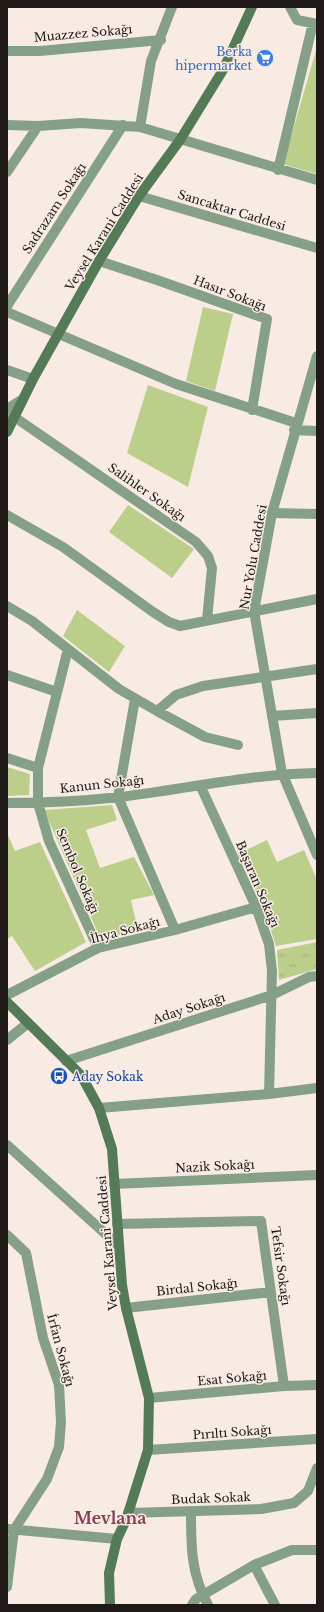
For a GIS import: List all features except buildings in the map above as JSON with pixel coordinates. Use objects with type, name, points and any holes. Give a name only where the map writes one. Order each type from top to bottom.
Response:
[{"type":"main road","name":"Veysel Karani Caddesi","points":[[7,432],[10,413],[23,400],[33,379],[99,261],[140,196],[180,140],[223,70],[252,7]]},
{"type":"main road","name":"Veysel Karani Caddesi","points":[[7,1002],[81,1076],[100,1108],[112,1149],[117,1224],[126,1308],[149,1398],[148,1450],[128,1513],[117,1539],[109,1573],[110,1605]]},
{"type":"street","points":[[140,126],[151,61],[161,40],[172,7]]},
{"type":"street","points":[[278,170],[315,24],[297,20],[290,7]]},
{"type":"street","name":"Muazzez Sokağı","points":[[7,51],[40,52],[161,40]]},
{"type":"street","points":[[7,125],[38,126],[81,123],[140,126],[278,170],[317,180]]},
{"type":"street","name":"Sadrazam Sokağı","points":[[7,306],[123,125]]},
{"type":"street","points":[[7,172],[38,126]]},
{"type":"street","name":"Sancaktar Caddesi","points":[[140,196],[317,248]]},
{"type":"street","name":"Hasır Sokağı","points":[[99,261],[267,319],[252,410]]},
{"type":"street","points":[[7,312],[176,384],[252,410],[295,427],[317,431]]},
{"type":"street","name":"Nur Yolu Caddesi","points":[[317,356],[295,427],[272,513],[254,611],[264,676],[282,773],[317,853]]},
{"type":"street","points":[[7,370],[33,379]]},
{"type":"street","name":"Salihler Sokağı","points":[[10,413],[196,542],[208,556],[212,568],[207,620]]},
{"type":"street","points":[[272,513],[317,514]]},
{"type":"street","points":[[7,516],[63,548],[169,622],[180,626],[192,625],[207,620],[317,599]]},
{"type":"street","points":[[7,606],[32,621],[119,689],[205,737],[238,745]]},
{"type":"street","name":"Sembol Sokağı","points":[[68,649],[38,768],[38,803],[49,841],[98,948]]},
{"type":"street","points":[[157,711],[176,695],[203,686],[317,668]]},
{"type":"street","points":[[7,675],[57,692]]},
{"type":"street","points":[[136,699],[118,797],[175,930]]},
{"type":"street","points":[[272,716],[317,713]]},
{"type":"street","points":[[7,758],[38,768]]},
{"type":"street","name":"Kanun Sokağı","points":[[7,803],[38,803],[118,797],[282,773],[317,773]]},
{"type":"street","name":"Başaran Sokağı","points":[[200,786],[256,907],[268,944],[272,971],[269,1094]]},
{"type":"street","name":"İhya Sokağı","points":[[7,995],[98,948],[175,930],[256,907]]},
{"type":"street","name":"Aday Sokağı","points":[[66,1061],[272,996],[309,977],[317,976]]},
{"type":"street","points":[[7,1040],[28,1023]]},
{"type":"street","points":[[100,1108],[269,1094],[317,1088]]},
{"type":"street","points":[[7,1145],[119,1246]]},
{"type":"street","name":"Nazik Sokağı","points":[[114,1184],[317,1175]]},
{"type":"street","name":"Tefsir Sokağı","points":[[117,1224],[261,1221],[284,1386]]},
{"type":"street","name":"İrfan Sokağı","points":[[7,1235],[26,1253],[43,1338],[59,1385],[61,1422],[59,1447],[47,1480],[10,1529],[7,1587]]},
{"type":"street","name":"Birdal Sokağı","points":[[126,1308],[271,1292]]},
{"type":"street","name":"Esat Sokağı","points":[[149,1398],[284,1386],[317,1385]]},
{"type":"street","name":"Pırıltı Sokağı","points":[[148,1450],[317,1439]]},
{"type":"street","name":"Budak Sokak","points":[[128,1513],[190,1513],[261,1510],[294,1503],[308,1491],[317,1468]]},
{"type":"street","points":[[190,1513],[191,1556],[203,1595],[208,1605]]},
{"type":"street","points":[[10,1529],[117,1539]]},
{"type":"street","points":[[192,1605],[196,1599],[254,1565],[292,1550],[316,1552]]},
{"type":"street","points":[[254,1565],[275,1605]]},
{"type":"green space","points":[[317,47],[317,174],[283,164]]},
{"type":"green space","points":[[203,307],[233,314],[215,391],[186,381]]},
{"type":"green space","points":[[148,385],[208,407],[188,487],[127,453]]},
{"type":"green space","points":[[128,505],[194,549],[172,578],[109,532]]},
{"type":"green space","points":[[77,610],[125,646],[109,672],[63,636]]},
{"type":"green space","points":[[7,767],[30,774],[29,795],[7,796]]},
{"type":"green space","points":[[112,805],[117,820],[86,830],[100,868],[134,857],[154,895],[131,900],[138,930],[101,940],[44,810]]},
{"type":"green space","points":[[7,833],[15,851],[40,842],[86,942],[35,971],[12,936],[7,939]]},
{"type":"green space","points":[[267,840],[277,862],[304,850],[317,880],[317,939],[276,946],[264,909],[238,854]]},
{"type":"green space","points":[[317,942],[317,969],[279,980],[277,950]]},
{"type":"place","name":"Berka hipermarket","points":[[265,58]]},
{"type":"place","name":"Aday Sokak","points":[[59,1076]]},
{"type":"district","name":"Mevlana","points":[[110,1518]]}]
